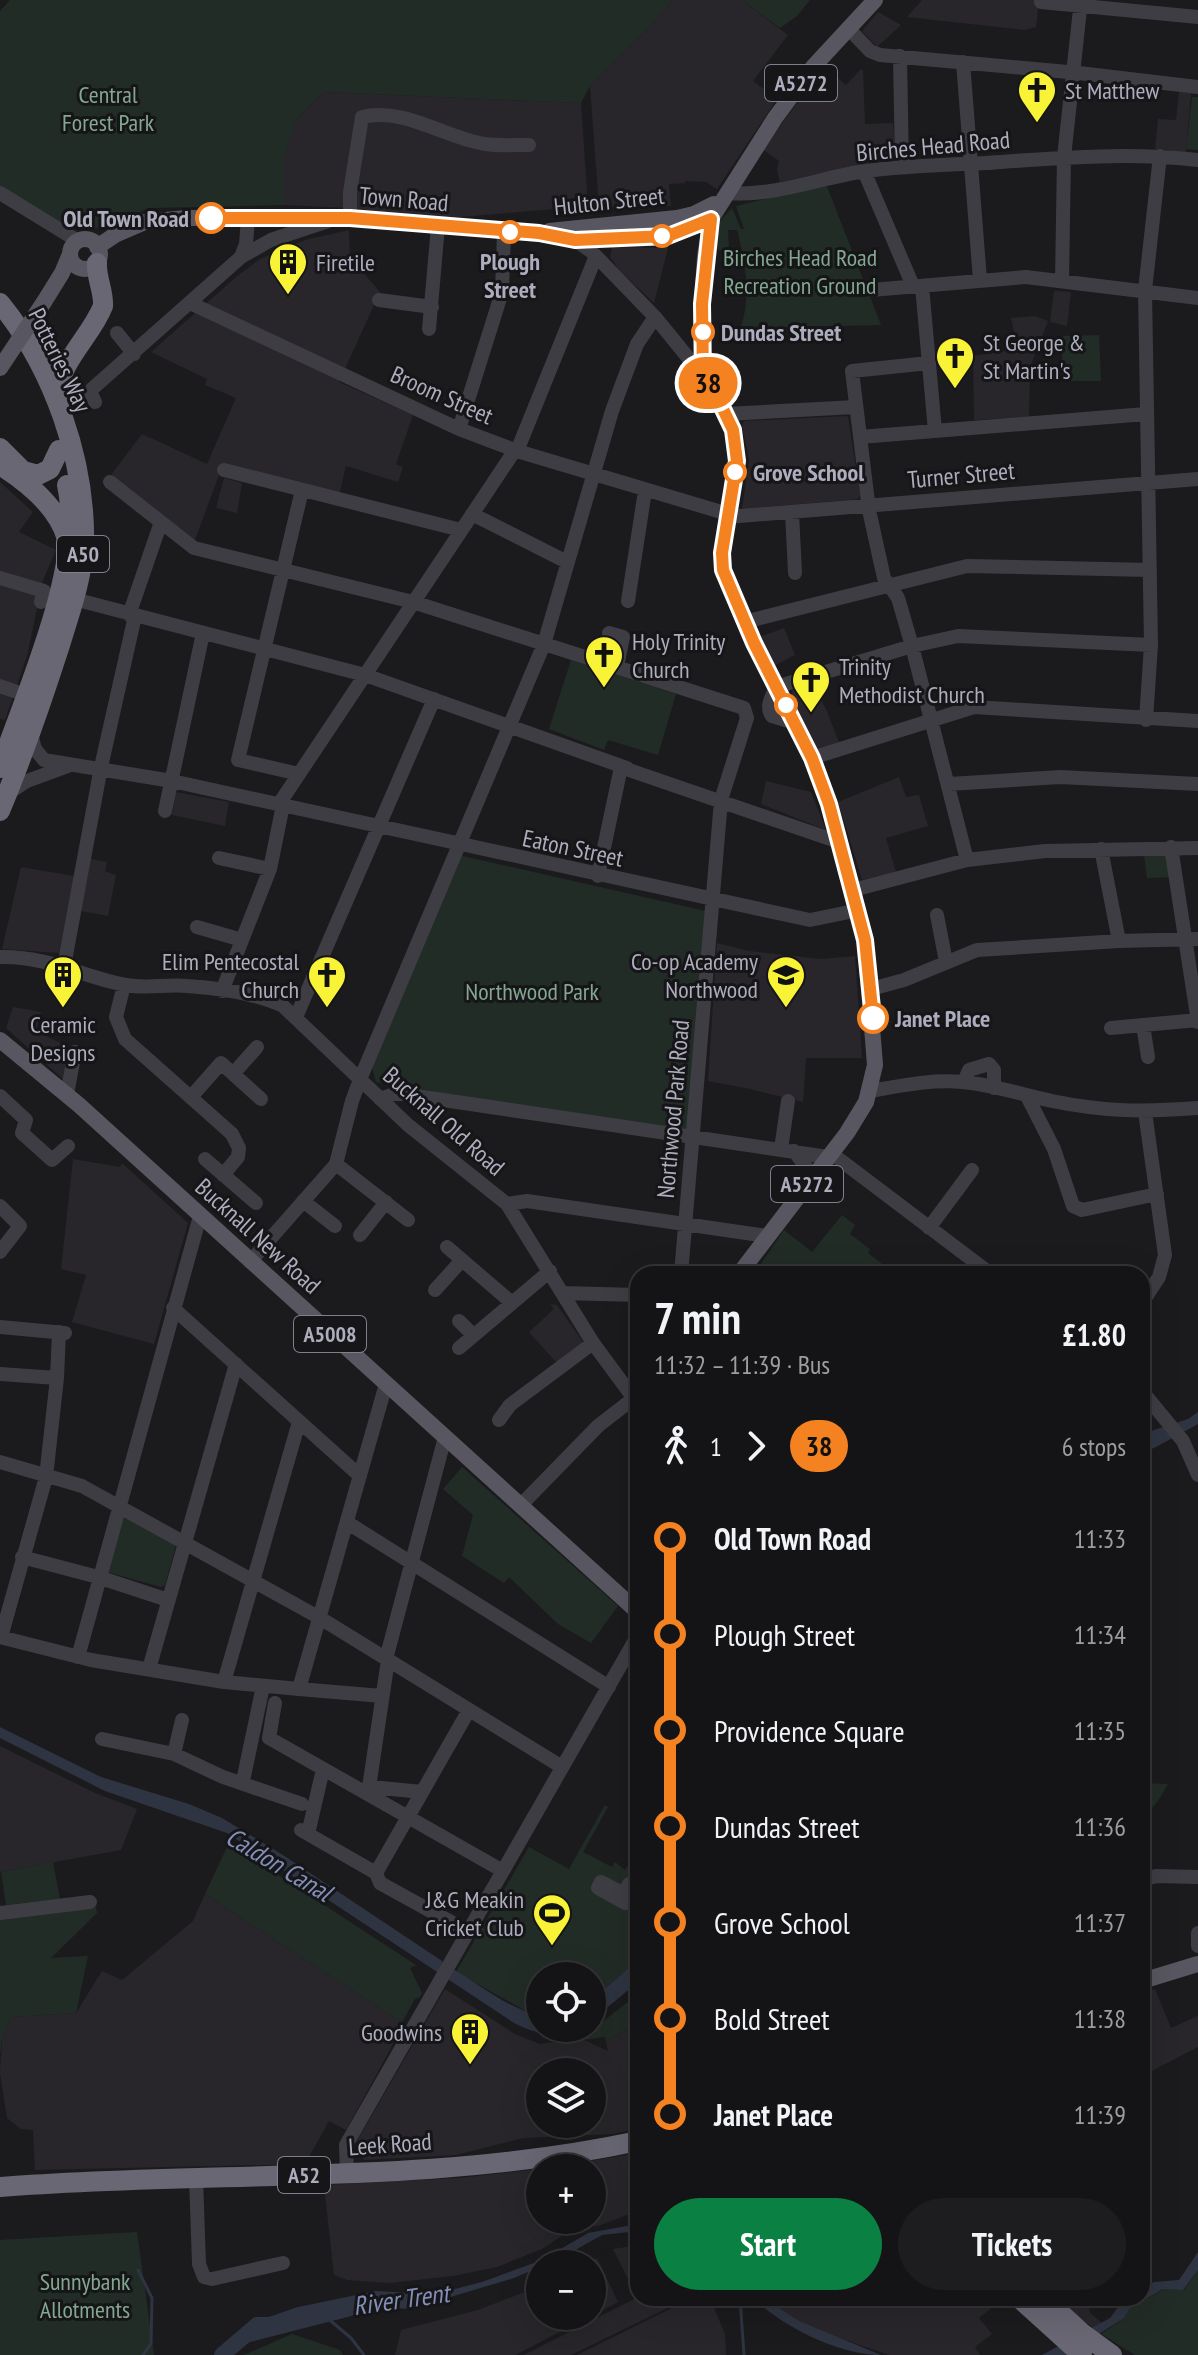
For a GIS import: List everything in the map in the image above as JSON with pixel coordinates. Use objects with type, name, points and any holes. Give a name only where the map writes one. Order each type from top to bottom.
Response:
[{"type":"highway","points":[[58,405],[60,381],[102,309],[103,294],[90,262]]},
{"type":"highway","name":"Potteries Way","points":[[0,303],[27,342],[58,405],[77,472],[90,606],[14,736],[3,803]]},
{"type":"highway","name":"Potteries Way","points":[[0,324],[43,403],[59,450],[68,491],[69,546],[59,595],[14,736],[0,768]]},
{"type":"highway","points":[[27,342],[39,356],[50,360],[64,357],[78,348]]},
{"type":"highway","points":[[0,448],[23,471],[38,475],[50,469],[59,450]]},
{"type":"highway","points":[[0,465],[32,489],[48,506],[65,532],[69,546]]},
{"type":"highway","name":"Leek Road","points":[[0,2187],[76,2181],[414,2170],[552,2156],[630,2142]]},
{"type":"highway","points":[[1029,2306],[1084,2348]]},
{"type":"highway","points":[[1050,2306],[1084,2348]]},
{"type":"main road","name":"A5272","points":[[743,1266],[758,1235],[813,1176],[847,1133],[870,1091],[875,1065],[871,989],[853,890],[823,834],[812,758],[744,622],[723,570],[722,553],[737,461],[733,430],[703,376],[702,304],[707,225],[775,118],[813,67],[875,0]]},
{"type":"main road","name":"Hulton Street","points":[[575,240],[601,231],[685,216],[707,209],[726,194]]},
{"type":"main road","name":"Hulton Street","points":[[685,216],[707,225]]},
{"type":"main road","name":"Town Road","points":[[46,299],[63,277],[90,262],[115,235],[145,222],[186,218],[343,218],[539,233],[575,240]]},
{"type":"main road","name":"Hulton Street","points":[[539,233],[601,231],[668,236],[707,225]]},
{"type":"main road","points":[[88,240],[90,262],[72,263],[74,248],[88,240]]},
{"type":"main road","name":"Town Road","points":[[0,368],[65,269],[74,248]]},
{"type":"main road","name":"Bucknall New Road","points":[[0,1037],[67,1094],[630,1605]]},
{"type":"main road","points":[[1150,1979],[1198,1964]]},
{"type":"main road","points":[[1042,2306],[1084,2348]]},
{"type":"street","points":[[1041,2],[1081,3],[1198,17]]},
{"type":"street","points":[[1062,281],[1064,157],[1081,3]]},
{"type":"street","points":[[848,28],[876,54],[1198,87]]},
{"type":"street","points":[[900,56],[902,167]]},
{"type":"street","points":[[963,62],[980,280]]},
{"type":"street","points":[[95,402],[92,389],[241,257],[271,240],[343,218],[362,117],[372,114],[404,119],[483,144],[529,145]]},
{"type":"street","points":[[1146,720],[1151,645],[1145,290],[1160,156]]},
{"type":"street","name":"Birches Head Road","points":[[726,194],[768,191],[864,171],[902,167],[1064,157],[1160,156],[1198,160]]},
{"type":"street","points":[[864,171],[918,286],[935,431]]},
{"type":"street","points":[[739,175],[751,185],[768,191]]},
{"type":"street","points":[[0,193],[74,248]]},
{"type":"street","points":[[241,257],[246,244],[248,219]]},
{"type":"street","points":[[429,329],[438,226]]},
{"type":"street","points":[[601,231],[607,267]]},
{"type":"street","points":[[459,429],[502,292],[504,232]]},
{"type":"street","name":"Town Road","points":[[575,240],[596,256],[655,317],[703,376]]},
{"type":"street","points":[[222,991],[270,869],[281,809],[299,774],[516,450],[596,256]]},
{"type":"street","points":[[871,290],[1026,277],[1198,298]]},
{"type":"street","points":[[379,300],[432,307]]},
{"type":"street","name":"Broom Street","points":[[190,303],[459,429],[645,491],[687,498],[706,509],[728,516]]},
{"type":"street","points":[[250,1262],[336,1164],[361,1077],[544,644],[593,474],[637,344],[655,317]]},
{"type":"street","points":[[117,333],[134,354]]},
{"type":"street","points":[[929,363],[852,371],[869,505],[884,578],[898,598],[967,860]]},
{"type":"street","points":[[726,414],[856,407]]},
{"type":"street","points":[[860,437],[1146,414]]},
{"type":"street","points":[[224,470],[461,530]]},
{"type":"street","name":"Turner Street","points":[[728,516],[1198,479]]},
{"type":"street","points":[[110,482],[194,548],[413,602],[745,710],[795,723]]},
{"type":"street","points":[[299,774],[238,760],[302,490]]},
{"type":"street","points":[[628,601],[645,491]]},
{"type":"street","points":[[792,512],[795,573]]},
{"type":"street","points":[[472,514],[567,562]]},
{"type":"street","points":[[64,966],[132,616],[161,522]]},
{"type":"street","points":[[744,622],[793,606],[978,565],[1150,570]]},
{"type":"street","points":[[0,578],[44,591],[41,602]]},
{"type":"street","points":[[90,606],[365,675],[823,834]]},
{"type":"street","points":[[165,811],[203,633]]},
{"type":"street","points":[[616,635],[617,667]]},
{"type":"street","points":[[772,716],[768,707],[776,687],[912,646],[958,636],[1151,645]]},
{"type":"street","points":[[0,686],[17,692]]},
{"type":"street","points":[[296,1017],[434,699]]},
{"type":"street","points":[[812,758],[974,707],[1198,721]]},
{"type":"street","name":"Northwood Park Road","points":[[681,1266],[721,800],[747,718],[745,710]]},
{"type":"street","name":"Eaton Street","points":[[14,736],[35,749],[44,760],[172,781],[281,809],[381,827],[810,920],[859,910]]},
{"type":"street","points":[[3,803],[27,781],[76,764]]},
{"type":"street","points":[[598,876],[620,766]]},
{"type":"street","points":[[949,784],[1060,777],[1198,784]]},
{"type":"street","points":[[1111,1028],[1198,1021],[1191,940],[1171,847]]},
{"type":"street","points":[[853,890],[967,860],[1045,851],[1198,848]]},
{"type":"street","points":[[1101,849],[1119,941]]},
{"type":"street","points":[[219,858],[270,869]]},
{"type":"street","points":[[937,915],[946,962]]},
{"type":"street","points":[[197,927],[242,940]]},
{"type":"street","points":[[871,989],[904,980],[977,950],[1191,940]]},
{"type":"street","name":"Bucknall Old Road","points":[[0,957],[64,966],[124,985],[186,986],[270,1000],[296,1017],[408,1125],[507,1204],[593,1343],[630,1393]]},
{"type":"street","points":[[124,985],[116,1017],[125,1039],[232,1134],[237,1143],[238,1157],[223,1175]]},
{"type":"street","points":[[1143,1025],[1148,1057]]},
{"type":"street","points":[[233,1074],[257,1047]]},
{"type":"street","points":[[67,1094],[75,1052]]},
{"type":"street","points":[[191,1097],[221,1063],[261,1099]]},
{"type":"street","points":[[964,1082],[969,1070],[989,1064],[994,1070],[994,1088]]},
{"type":"street","points":[[870,1091],[931,1082],[964,1082],[1116,1111],[1198,1108]]},
{"type":"street","points":[[380,1099],[403,1094],[796,1153],[829,1155],[980,1266]]},
{"type":"street","points":[[0,1096],[26,1120],[22,1133],[52,1160],[68,1146]]},
{"type":"street","points":[[1027,1096],[1054,1149],[1073,1206],[1082,1210],[1157,1194]]},
{"type":"street","points":[[788,1101],[796,1153],[813,1176]]},
{"type":"street","points":[[1145,1112],[1165,1255],[1164,1266],[1150,1290]]},
{"type":"street","points":[[205,1159],[256,1203]]},
{"type":"street","points":[[336,1164],[408,1220]]},
{"type":"street","points":[[929,1228],[972,1170]]},
{"type":"street","points":[[303,1201],[335,1226]]},
{"type":"street","points":[[507,1204],[527,1201],[758,1235]]},
{"type":"street","points":[[321,1215],[330,1202]]},
{"type":"street","points":[[360,1235],[386,1202]]},
{"type":"street","points":[[0,1206],[20,1226],[0,1252]]},
{"type":"street","points":[[78,1657],[200,1216]]},
{"type":"street","points":[[447,1247],[512,1303]]},
{"type":"street","points":[[435,1290],[462,1260]]},
{"type":"street","points":[[459,1348],[550,1271]]},
{"type":"street","points":[[562,1293],[630,1295]]},
{"type":"street","points":[[173,1308],[360,1476]]},
{"type":"street","points":[[459,1321],[473,1335]]},
{"type":"street","points":[[0,1327],[62,1332],[46,1477],[0,1637],[78,1657],[224,1682],[382,1696]]},
{"type":"street","points":[[499,1413],[593,1343]]},
{"type":"street","points":[[149,1669],[236,1364]]},
{"type":"street","points":[[0,1374],[57,1378]]},
{"type":"street","points":[[305,1689],[320,1618],[386,1384]]},
{"type":"street","points":[[1150,1400],[1183,1441],[1198,1475]]},
{"type":"street","points":[[521,1505],[598,1426],[630,1405]]},
{"type":"street","points":[[224,1682],[299,1422]]},
{"type":"street","points":[[369,1790],[387,1660],[445,1437]]},
{"type":"street","points":[[0,1462],[82,1486],[320,1618],[562,1767]]},
{"type":"street","points":[[348,1523],[609,1687]]},
{"type":"street","points":[[22,1557],[168,1600]]},
{"type":"street","points":[[347,2174],[346,2145],[630,1649]]},
{"type":"street","points":[[243,1781],[263,1686]]},
{"type":"street","points":[[275,1703],[269,1738],[323,1769],[369,1790],[408,1817],[503,1871]]},
{"type":"street","points":[[376,1873],[469,1710]]},
{"type":"street","points":[[174,1754],[182,1720]]},
{"type":"street","points":[[102,1739],[174,1754],[223,1777],[243,1781],[297,1803],[286,1815]]},
{"type":"street","points":[[323,1769],[305,1832],[376,1873],[380,1883],[458,1926]]},
{"type":"street","points":[[369,1790],[422,1792]]},
{"type":"street","points":[[1150,1878],[1198,1877]]},
{"type":"street","points":[[630,1885],[624,1894],[601,1882],[598,1888],[625,1903],[630,1901]]},
{"type":"street","points":[[0,1913],[90,1902]]},
{"type":"street","points":[[1198,1933],[1198,1946]]},
{"type":"street","points":[[196,2178],[199,2264],[204,2277],[212,2279],[283,2263]]},
{"type":"shaded area","points":[[672,0],[742,0],[788,35],[753,81],[777,99],[717,189],[706,182],[685,181],[669,184],[671,206],[599,207],[590,86],[650,27]]},
{"type":"shaded area","points":[[922,0],[1039,0],[1036,27],[1025,30],[907,17]]},
{"type":"shaded area","points":[[878,12],[901,25],[877,47],[862,31]]},
{"type":"shaded area","points":[[825,67],[846,85],[863,70],[865,124],[893,123],[895,154],[889,159],[780,182],[777,170],[779,161],[762,149]]},
{"type":"shaded area","points":[[324,92],[581,103],[588,206],[437,219],[350,208],[284,205],[284,158],[294,122]]},
{"type":"shaded area","points":[[1179,92],[1191,93],[1186,152],[1155,149],[1158,119],[1176,120]]},
{"type":"shaded area","points":[[349,230],[350,257],[380,292],[339,382],[413,415],[396,464],[403,467],[398,482],[346,466],[339,495],[223,464],[195,540],[111,475],[142,434],[207,464],[236,398],[205,385],[207,379],[151,352],[260,259],[305,240]]},
{"type":"shaded area","points":[[612,247],[668,248],[654,303],[620,271],[610,257]]},
{"type":"shaded area","points":[[1054,291],[1071,292],[1067,326],[1050,322]]},
{"type":"shaded area","points":[[1035,316],[1048,321],[1030,367],[1029,417],[974,420],[973,356],[1018,349],[1011,318]]},
{"type":"shaded area","points":[[848,416],[860,495],[858,499],[742,509],[749,460],[742,426],[744,421]]},
{"type":"shaded area","points":[[224,478],[242,483],[237,513],[216,508]]},
{"type":"shaded area","points":[[0,482],[33,512],[19,532],[56,550],[43,580],[27,656],[5,720],[0,719]]},
{"type":"shaded area","points":[[784,628],[795,655],[774,666],[760,637]]},
{"type":"shaded area","points":[[811,682],[827,711],[840,745],[819,752],[791,696],[793,689]]},
{"type":"shaded area","points":[[899,777],[906,797],[919,795],[928,826],[886,838],[896,872],[862,880],[838,802]]},
{"type":"shaded area","points":[[766,781],[811,792],[826,830],[761,804]]},
{"type":"shaded area","points":[[176,792],[229,802],[225,826],[172,815]]},
{"type":"shaded area","points":[[91,859],[107,862],[105,871],[116,875],[108,916],[81,911]]},
{"type":"shaded area","points":[[21,867],[74,876],[59,953],[2,949]]},
{"type":"shaded area","name":"Co-op Academy Northwood","points":[[717,943],[749,951],[821,959],[855,956],[862,1058],[806,1058],[803,1102],[708,1081]]},
{"type":"shaded area","points":[[13,1007],[41,1012],[36,1031],[72,1049],[64,1080],[6,1028]]},
{"type":"shaded area","points":[[73,1159],[120,1167],[122,1163],[188,1223],[154,1344],[72,1322],[86,1275],[61,1269]]},
{"type":"shaded area","points":[[550,1304],[557,1305],[583,1342],[561,1361],[555,1361],[529,1332],[554,1309]]},
{"type":"shaded area","points":[[0,1746],[95,1793],[137,1809],[121,1850],[0,1872]]},
{"type":"shaded area","points":[[205,1894],[399,2021],[404,2019],[346,2130],[329,2121],[305,2164],[35,2170],[33,2130],[21,2129],[7,2118],[0,2073],[2,2038],[12,2017],[76,2013],[102,1971],[122,1980],[193,1921]]},
{"type":"shaded area","points":[[445,1989],[526,2038],[526,2042],[588,2042],[608,2051],[606,2042],[630,2027],[630,2131],[606,2134],[606,2058],[526,2058],[526,2138],[456,2155],[364,2160],[359,2154],[357,2141]]},
{"type":"shaded area","points":[[1155,1989],[1171,2028],[1198,2016],[1198,2047],[1150,2072],[1150,1991]]},
{"type":"shaded area","points":[[630,2154],[630,2215],[606,2223],[606,2158]]},
{"type":"shaded area","points":[[526,2171],[526,2234],[564,2234],[542,2249],[526,2250],[526,2255],[497,2267],[453,2276],[389,2283],[347,2280],[334,2275],[324,2185],[459,2178]]},
{"type":"shaded area","points":[[630,2246],[630,2283],[613,2249]]},
{"type":"shaded area","points":[[606,2277],[618,2302],[606,2308]]},
{"type":"shaded area","points":[[526,2291],[526,2330],[564,2330],[515,2355],[395,2355],[401,2330],[478,2310]]},
{"type":"shaded area","points":[[630,2301],[630,2306],[672,2306],[571,2355],[524,2355],[573,2330],[606,2330],[606,2313]]},
{"type":"shaded area","points":[[676,2306],[713,2306],[725,2334],[726,2355],[577,2355]]},
{"type":"shaded area","points":[[774,2306],[994,2306],[979,2318],[992,2334],[975,2347],[980,2355],[889,2355],[814,2329],[783,2314]]},
{"type":"shaded area","points":[[1063,2306],[1089,2306],[1090,2313],[1102,2323],[1094,2328]]},
{"type":"green space","name":"Central Forest Park","points":[[10,0],[672,0],[650,27],[590,86],[581,103],[324,92],[296,120],[284,158],[284,205],[150,208],[91,230],[61,223],[0,186],[0,11]]},
{"type":"green space","points":[[742,0],[810,0],[797,16],[780,28]]},
{"type":"green space","points":[[1192,97],[1198,97],[1198,150],[1186,149]]},
{"type":"green space","name":"Birches Head Road Recreation Ground","points":[[826,184],[881,325],[740,328],[746,293],[740,242],[737,230],[728,230],[729,251],[713,249],[717,224],[732,208],[741,229],[744,229],[736,206]]},
{"type":"green space","points":[[1099,335],[1101,381],[1061,381],[1063,336]]},
{"type":"green space","points":[[571,660],[676,694],[658,755],[608,740],[604,750],[549,729]]},
{"type":"green space","points":[[1171,847],[1176,877],[1147,878],[1143,848]]},
{"type":"green space","name":"Northwood Park","points":[[462,856],[706,911],[687,1133],[376,1082],[372,1067]]},
{"type":"green space","points":[[842,1215],[855,1225],[850,1234],[870,1249],[868,1253],[885,1266],[759,1266],[784,1230],[812,1252]]},
{"type":"green space","points":[[462,1467],[618,1606],[591,1643],[558,1624],[509,1577],[504,1583],[462,1556],[473,1515],[443,1489]]},
{"type":"green space","points":[[127,1518],[176,1545],[165,1585],[161,1587],[107,1572],[121,1520]]},
{"type":"green space","points":[[1150,1783],[1168,1784],[1160,1798],[1150,1809]]},
{"type":"green space","name":"J&G Meakin Cricket Club","points":[[605,1805],[608,1807],[583,1852],[612,1867],[615,1862],[625,1870],[630,1862],[630,1967],[606,1988],[606,1962],[526,1962],[526,2011],[456,1972],[529,1847],[569,1869]]},
{"type":"green space","points":[[229,1843],[416,1965],[410,1968],[422,1993],[404,2019],[399,2021],[205,1894]]},
{"type":"green space","points":[[53,1862],[60,1899],[6,1905],[1,1872]]},
{"type":"green space","points":[[96,1907],[97,1913],[51,1958],[88,1956],[76,2013],[12,2017],[2,2038],[0,2055],[0,1918]]},
{"type":"green space","points":[[630,2000],[630,2027],[606,2042],[606,2019]]},
{"type":"green space","name":"Sunnybank Allotments","points":[[137,2232],[154,2355],[0,2355],[0,2240]]},
{"type":"green space","points":[[1198,2270],[1198,2355],[1135,2355],[1101,2334],[1124,2318],[1130,2308],[1150,2306],[1150,2297],[1164,2289],[1184,2290]]},
{"type":"green space","points":[[292,2334],[340,2350],[343,2355],[244,2355]]},
{"type":"water","points":[[1198,1412],[1198,1423],[1192,1427],[1150,1443],[1150,1431],[1188,1419]]},
{"type":"water","points":[[0,1727],[101,1777],[189,1804],[222,1818],[283,1855],[443,1964],[526,2012],[526,2029],[227,1833],[105,1791],[0,1738]]},
{"type":"water","points":[[630,1967],[630,1989],[606,2008],[606,1988]]},
{"type":"water","points":[[630,2225],[630,2232],[602,2235],[575,2250],[559,2250],[586,2234],[606,2234],[606,2230]]},
{"type":"water","points":[[1198,2252],[1198,2270],[1183,2290],[1163,2289],[1150,2296],[1150,2284],[1154,2282],[1179,2280]]},
{"type":"water","points":[[526,2266],[526,2273],[514,2278],[437,2301],[398,2304],[238,2345],[227,2355],[215,2355],[241,2337],[401,2298],[436,2294]]},
{"type":"water","points":[[762,2306],[776,2306],[799,2321],[881,2355],[830,2345],[796,2329]]},
{"type":"water","points":[[1119,2306],[1133,2306],[1124,2318],[1066,2355],[1042,2355],[1110,2318]]},
{"type":"waterway","name":"Caldon Canal","points":[[1150,1444],[1198,1419]]},
{"type":"waterway","points":[[138,2270],[152,2298],[151,2344],[143,2355]]},
{"type":"waterway","name":"River Trent","points":[[222,2355],[257,2325],[270,2325],[299,2315],[376,2299],[412,2301]]},
{"type":"waterway","points":[[741,2306],[744,2355]]},
{"type":"waterway","points":[[319,2311],[351,2338],[364,2355]]},
{"type":"bus line","name":"38","points":[[211,218],[350,218],[539,233],[575,240],[668,236],[711,219],[702,304],[703,376],[733,430],[737,461],[722,553],[723,570],[754,643],[812,758],[829,804],[859,910],[873,1018]]},
{"type":"place","name":"St Matthew","points":[[1037,124]]},
{"type":"place","name":"Old Town Road","points":[[211,218]]},
{"type":"place","name":"Plough Street","points":[[510,232]]},
{"type":"place","name":"Firetile","points":[[288,296]]},
{"type":"place","name":"Dundas Street","points":[[703,332]]},
{"type":"place","name":"St George & St Martin's","points":[[955,390]]},
{"type":"place","name":"Grove School","points":[[735,472]]},
{"type":"place","name":"Holy Trinity Church","points":[[604,689]]},
{"type":"place","name":"Trinity Methodist Church","points":[[811,714]]},
{"type":"place","name":"Ceramic Designs","points":[[63,1009]]},
{"type":"place","name":"Elim Pentecostal Church","points":[[327,1009]]},
{"type":"place","name":"Co-op Academy Northwood","points":[[786,1009]]},
{"type":"place","name":"Janet Place","points":[[873,1018]]},
{"type":"place","name":"J&G Meakin Cricket Club","points":[[552,1947]]},
{"type":"place","name":"Goodwins","points":[[470,2066]]}]
